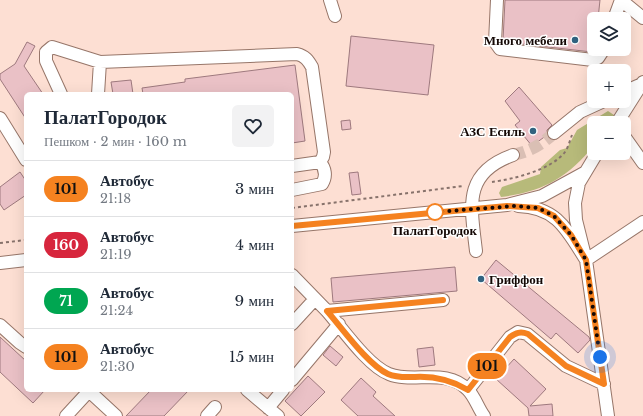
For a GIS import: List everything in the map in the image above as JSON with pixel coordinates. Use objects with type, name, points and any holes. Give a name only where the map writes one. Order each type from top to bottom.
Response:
[{"type":"street","points":[[330,0],[335,16]]},
{"type":"street","points":[[497,0],[495,42],[500,49],[593,60],[599,56]]},
{"type":"street","points":[[617,12],[621,0],[643,18]]},
{"type":"street","points":[[60,92],[45,55],[47,50],[54,47],[100,62],[289,54],[302,55],[307,58],[312,67],[324,152],[323,158],[320,162],[294,166]]},
{"type":"street","points":[[98,92],[100,62]]},
{"type":"street","points":[[631,88],[642,83]]},
{"type":"street","points":[[621,116],[642,83]]},
{"type":"street","points":[[554,133],[580,112],[589,108]]},
{"type":"street","points":[[0,118],[24,157]]},
{"type":"street","points":[[631,146],[643,163]]},
{"type":"street","points":[[476,251],[471,209],[476,184],[486,169],[497,160],[513,155]]},
{"type":"street","points":[[592,160],[584,173],[576,193],[575,209],[576,220],[586,260],[608,416]]},
{"type":"street","points":[[294,190],[322,184],[324,180],[324,168],[320,162]]},
{"type":"street","points":[[507,206],[542,196],[584,173]]},
{"type":"street","points":[[294,226],[507,206],[538,208],[554,216],[571,235],[586,260]]},
{"type":"street","points":[[586,260],[643,222]]},
{"type":"street","points":[[0,263],[24,260]]},
{"type":"street","points":[[294,277],[339,324],[375,365],[388,374],[402,377],[443,379],[454,382],[468,390],[484,416]]},
{"type":"street","points":[[294,322],[315,299]]},
{"type":"street","points":[[327,311],[443,300]]},
{"type":"street","points":[[0,324],[24,346]]},
{"type":"street","points":[[294,378],[339,324]]},
{"type":"street","points":[[468,390],[510,337],[518,332],[528,334],[566,366],[604,384]]},
{"type":"street","points":[[66,416],[87,392]]},
{"type":"street","points":[[91,392],[116,416]]},
{"type":"street","points":[[249,392],[278,416]]},
{"type":"street","points":[[268,408],[282,392]]},
{"type":"path","points":[[294,208],[503,181],[547,167],[565,152],[573,132]]},
{"type":"path","points":[[0,243],[24,240]]},
{"type":"green space","points":[[608,111],[614,115],[614,116],[600,116]]},
{"type":"green space","points":[[587,124],[587,153],[564,175],[542,187],[516,195],[501,197],[499,193],[502,187],[540,174],[541,167],[560,150],[567,148],[577,130]]},
{"type":"building","points":[[505,0],[600,0],[599,12],[587,12],[587,51],[504,42]]},
{"type":"building","points":[[351,36],[434,45],[428,95],[346,86]]},
{"type":"building","points":[[27,42],[35,46],[24,66],[42,92],[24,92],[24,116],[0,79],[0,74],[15,64]]},
{"type":"building","points":[[295,65],[305,141],[294,143],[294,92],[143,92],[142,88],[185,82],[185,79]]},
{"type":"building","points":[[131,80],[133,92],[113,92],[111,82]]},
{"type":"building","points":[[519,87],[552,125],[547,130],[547,135],[532,146],[515,125],[520,121],[505,101]]},
{"type":"building","points":[[350,120],[351,129],[342,130],[341,121]]},
{"type":"building","points":[[20,172],[24,178],[24,196],[4,210],[0,204],[0,187]]},
{"type":"building","points":[[358,172],[361,194],[352,195],[349,173]]},
{"type":"building","points":[[496,260],[589,337],[590,340],[578,353],[556,333],[551,339],[481,279]]},
{"type":"building","points":[[455,267],[457,291],[333,302],[331,278]]},
{"type":"building","points":[[0,337],[24,359],[24,392],[43,392],[33,403],[0,372]]},
{"type":"building","points":[[330,346],[343,357],[336,366],[323,355]]},
{"type":"building","points":[[433,347],[435,365],[419,367],[417,349]]},
{"type":"building","points":[[514,359],[546,389],[530,406],[552,404],[553,416],[529,416],[528,408],[496,379]]},
{"type":"building","points":[[308,376],[325,392],[301,416],[285,401]]},
{"type":"building","points":[[361,378],[376,392],[373,396],[395,416],[358,416],[341,400]]},
{"type":"building","points":[[149,392],[187,392],[164,416],[126,416]]},
{"type":"tunnel","points":[[513,155],[525,152],[535,147],[554,133]]},
{"type":"bus line","name":"101","points":[[294,226],[507,206],[538,208],[548,212],[563,224],[586,260],[604,384],[566,366],[528,334],[523,332],[518,332],[510,337],[468,390],[454,382],[443,379],[432,377],[402,377],[388,374],[375,365],[327,311],[443,300]]},
{"type":"place","name":"Много мебели","points":[[575,40]]},
{"type":"place","name":"АЗС Есиль","points":[[533,131]]},
{"type":"place","name":"ПалатГородок","points":[[435,212]]},
{"type":"place","name":"Гриффон","points":[[481,279]]},
{"type":"route","points":[[435,212],[524,206],[538,208],[554,216],[563,224],[571,235],[586,260],[600,357]]}]
